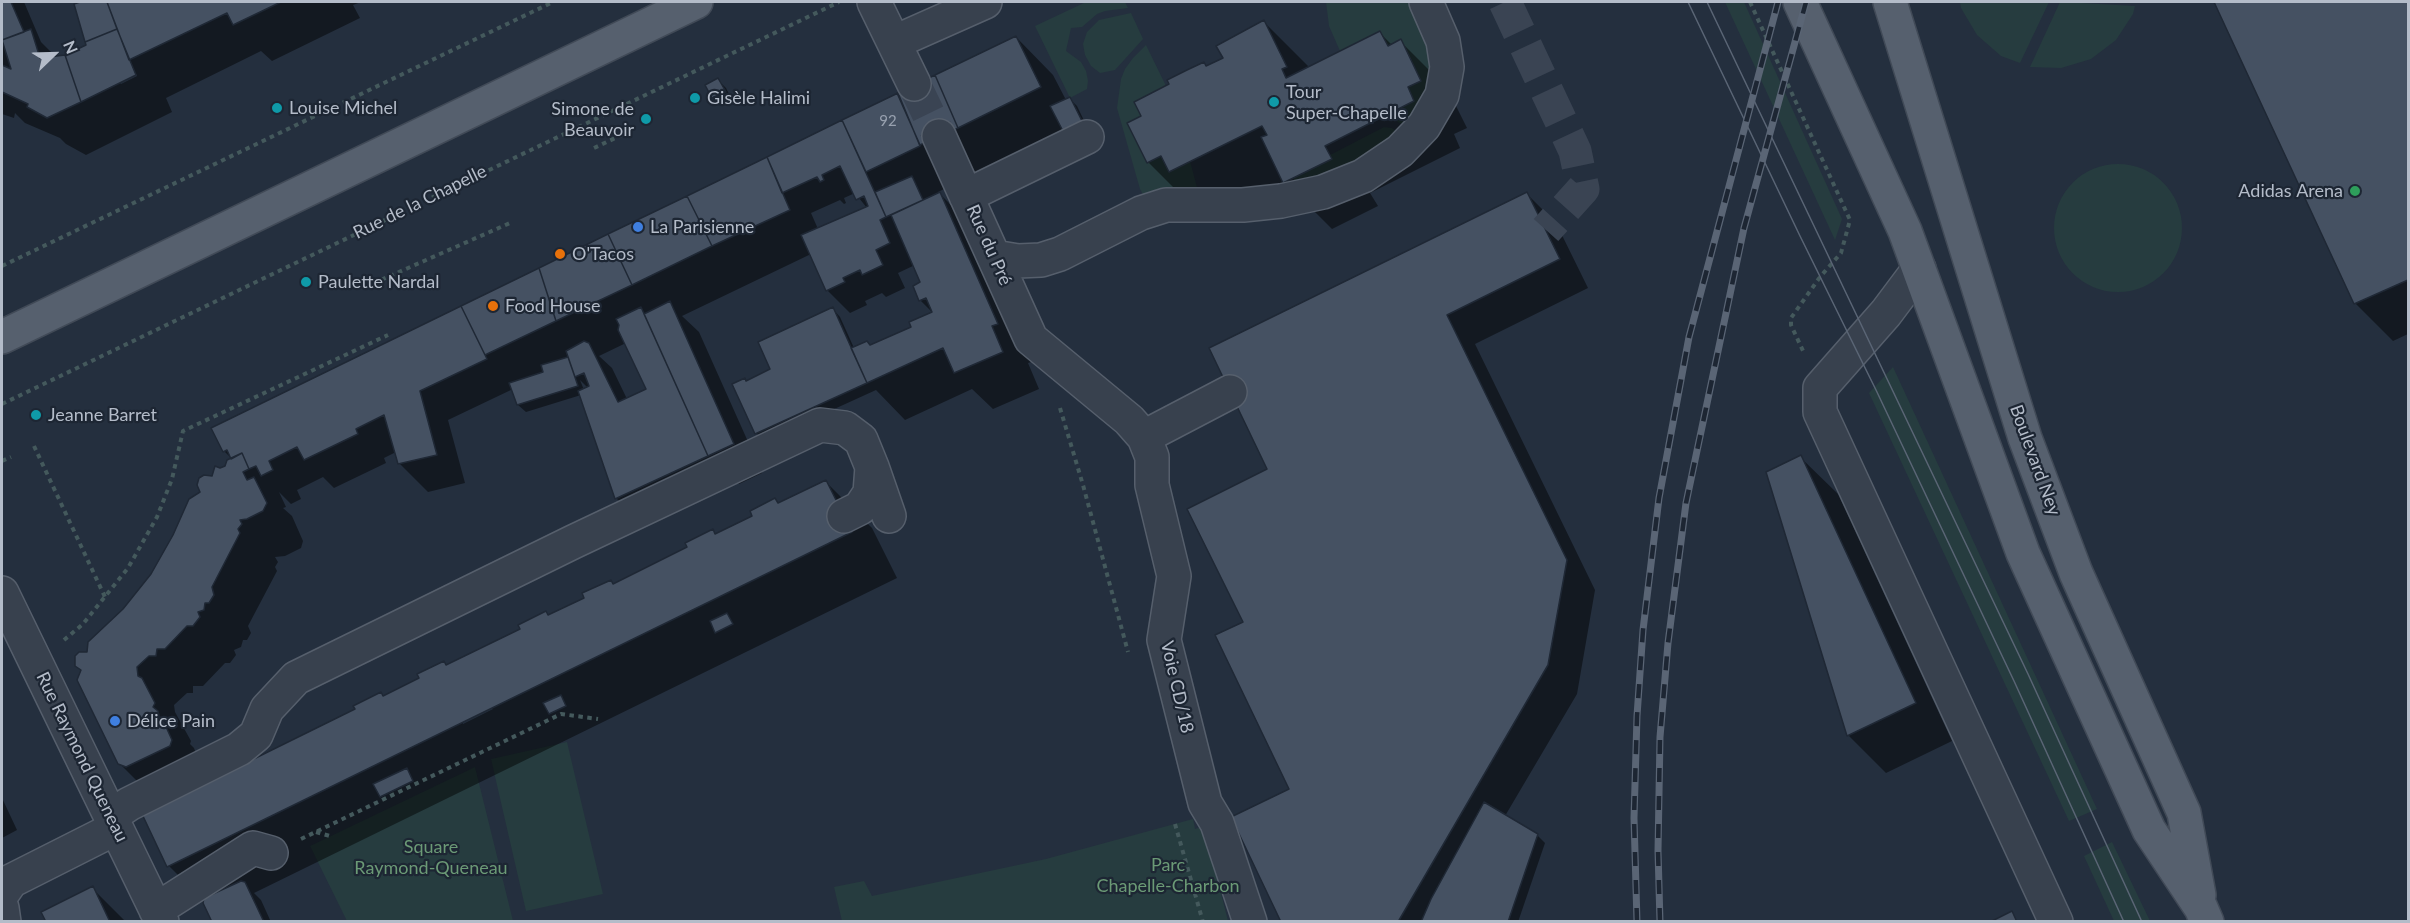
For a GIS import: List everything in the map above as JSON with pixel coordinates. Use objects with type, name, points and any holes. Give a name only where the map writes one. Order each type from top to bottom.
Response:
[{"type":"main road","points":[[2,337],[696,2]]},
{"type":"main road","name":"Boulevard Ney","points":[[1800,2],[1888,193],[1919,269],[2023,553],[2149,830],[2204,915]]},
{"type":"main road","name":"Boulevard Ney","points":[[1890,2],[2025,438],[2076,573],[2184,813],[2204,915]]},
{"type":"street","points":[[874,2],[914,84]]},
{"type":"street","points":[[895,42],[985,2]]},
{"type":"street","points":[[994,257],[1018,261],[1041,260],[1060,254],[1142,213],[1166,205],[1243,205],[1281,201],[1323,192],[1364,176],[1400,151],[1424,126],[1442,95],[1447,67],[1443,41],[1426,2]]},
{"type":"street","name":"Rue du Pré","points":[[939,136],[1032,339],[1042,350]]},
{"type":"street","points":[[966,196],[1087,137]]},
{"type":"street","points":[[1919,269],[1886,313],[1820,388],[1820,412],[2056,921]]},
{"type":"street","name":"Voie CD/18","points":[[1042,350],[1130,420],[1144,437],[1152,457],[1152,485],[1174,576],[1164,640],[1205,802],[1217,823],[1250,921]]},
{"type":"street","points":[[1144,437],[1230,392]]},
{"type":"street","points":[[2,894],[10,881],[114,822],[129,804],[239,749],[256,735],[267,710],[296,678],[820,425],[845,428],[861,440],[889,516]]},
{"type":"street","points":[[844,516],[860,508],[870,493],[872,467]]},
{"type":"street","name":"Rue Raymond Queneau","points":[[2,593],[159,916]]},
{"type":"street","points":[[159,916],[253,848],[271,853]]},
{"type":"street","points":[[2,908],[4,921]]},
{"type":"path","points":[[2,266],[553,2]]},
{"type":"path","name":"Rue de la Chapelle","points":[[2,404],[839,2]]},
{"type":"path","points":[[1750,2],[1850,220],[1841,253],[1820,277],[1791,318],[1791,325],[1820,388]]},
{"type":"path","points":[[594,148],[628,132]]},
{"type":"path","points":[[365,287],[510,223]]},
{"type":"path","points":[[61,642],[83,624],[128,568],[157,517],[172,479],[183,431],[388,335]]},
{"type":"path","points":[[1060,407],[1130,656]]},
{"type":"path","points":[[34,446],[105,597]]},
{"type":"path","points":[[2,461],[11,457]]},
{"type":"path","points":[[271,853],[561,714],[598,719]]},
{"type":"path","points":[[1172,815],[1203,921]]},
{"type":"path","points":[[316,831],[330,836]]},
{"type":"green space","points":[[1086,2],[1125,2],[1128,8],[1105,11],[1097,14],[1082,27],[1071,28],[1066,51],[1081,62],[1088,81],[1087,89],[1070,98],[1035,26]]},
{"type":"green space","points":[[1326,2],[1411,2],[1438,70],[1405,126],[1396,121],[1391,113],[1414,101],[1408,87],[1421,81],[1400,40],[1388,46],[1380,31],[1340,51],[1329,26]]},
{"type":"green space","points":[[1725,2],[1744,2],[1842,219],[1835,240]]},
{"type":"green space","points":[[1960,2],[2049,2],[2020,63],[2001,56],[1977,35],[1961,8]]},
{"type":"green space","points":[[2060,2],[2135,6],[2133,14],[2116,40],[2091,59],[2061,68],[2030,67]]},
{"type":"green space","points":[[1131,13],[1143,39],[1115,70],[1100,73],[1091,66],[1085,55],[1083,44],[1087,32],[1099,20]]},
{"type":"green space","points":[[1146,45],[1166,86],[1141,116],[1128,123],[1147,162],[1161,156],[1169,172],[1190,161],[1197,187],[1145,198],[1140,189],[1117,108],[1121,79],[1125,69]]},
{"type":"green space","points":[[1384,127],[1392,128],[1399,133],[1397,147],[1296,185],[1293,178],[1332,159],[1330,155]]},
{"type":"green space","points":[[2118,164],[2142,169],[2163,183],[2177,204],[2182,228],[2177,252],[2163,273],[2142,287],[2118,292],[2094,287],[2073,273],[2059,252],[2054,228],[2059,204],[2073,183],[2094,169]]},
{"type":"green space","points":[[1893,367],[2097,809],[2069,821],[1869,393]]},
{"type":"green space","points":[[567,742],[603,894],[526,911],[491,759]]},
{"type":"green space","name":"Square Raymond-Queneau","points":[[475,767],[513,921],[347,921],[310,846]]},
{"type":"green space","name":"Parc Chapelle-Charbon","points":[[1193,819],[1195,829],[1204,826],[1228,921],[842,921],[834,887],[864,881],[872,896],[1046,859]]},
{"type":"green space","points":[[2112,842],[2150,921],[2114,921],[2084,856]]},
{"type":"building","points":[[2,2],[11,2],[24,32],[2,40]]},
{"type":"building","points":[[107,2],[117,29],[85,42],[74,4]]},
{"type":"building","points":[[107,2],[281,2],[233,25],[227,13],[129,60]]},
{"type":"building","name":"Adidas Arena","points":[[2214,2],[2408,2],[2408,280],[2354,304]]},
{"type":"building","name":"Tour Super-Chapelle","points":[[1264,20],[1287,67],[1282,69],[1286,78],[1380,31],[1388,46],[1401,39],[1421,81],[1408,87],[1414,101],[1325,146],[1332,159],[1283,183],[1261,137],[1267,135],[1262,126],[1169,172],[1161,156],[1147,163],[1127,123],[1141,116],[1134,102],[1169,84],[1167,80],[1187,70],[1204,62],[1206,66],[1223,58],[1216,46]]},
{"type":"building","points":[[31,29],[40,58],[65,55],[81,102],[47,118],[27,107],[28,104],[2,92],[2,65],[11,69],[2,40]]},
{"type":"building","points":[[117,29],[136,75],[81,102],[65,55],[86,45],[85,42]]},
{"type":"building","points":[[1016,36],[1041,87],[958,128],[935,75]]},
{"type":"building","points":[[935,75],[958,128],[920,145],[897,93]]},
{"type":"building","points":[[718,78],[726,92],[712,98],[705,85]]},
{"type":"building","points":[[898,93],[920,146],[866,172],[842,120]]},
{"type":"building","points":[[1070,97],[1084,125],[1065,135],[1050,106]]},
{"type":"building","points":[[842,120],[886,217],[880,220],[890,243],[876,250],[883,265],[862,275],[860,270],[843,278],[845,282],[826,291],[801,235],[868,206],[864,196],[856,200],[840,166],[822,175],[824,180],[820,182],[817,177],[782,193],[767,157]]},
{"type":"building","points":[[767,157],[790,210],[712,246],[687,196]]},
{"type":"building","points":[[912,176],[923,200],[886,217],[875,192]]},
{"type":"building","points":[[940,192],[998,324],[992,326],[1003,352],[954,373],[943,348],[867,383],[851,348],[867,341],[870,345],[911,327],[909,322],[932,312],[926,298],[919,301],[913,286],[920,282],[891,215]]},
{"type":"building","points":[[1527,192],[1560,259],[1447,315],[1567,560],[1548,665],[1398,922],[1281,922],[1231,817],[1289,789],[1215,635],[1243,622],[1187,509],[1267,469],[1209,348]]},
{"type":"building","points":[[687,196],[712,246],[632,285],[608,234]]},
{"type":"building","points":[[608,234],[632,285],[556,321],[539,268]]},
{"type":"building","points":[[539,268],[556,321],[485,355],[461,306]]},
{"type":"building","points":[[670,301],[734,444],[708,456],[644,314]]},
{"type":"building","points":[[461,306],[487,359],[420,391],[437,455],[398,464],[384,415],[356,429],[358,434],[304,460],[297,447],[269,461],[273,470],[261,476],[256,466],[249,469],[242,453],[231,459],[227,450],[223,452],[211,428]]},
{"type":"building","points":[[641,307],[708,456],[615,499],[578,391],[589,386],[584,373],[575,377],[566,351],[584,341],[589,343],[618,402],[646,389],[618,330],[619,325],[616,319]]},
{"type":"building","points":[[833,307],[867,383],[755,434],[732,384],[745,378],[746,381],[770,369],[758,342]]},
{"type":"building","points":[[568,357],[578,386],[517,405],[509,383],[543,372],[541,365]]},
{"type":"building","points":[[242,453],[249,469],[243,472],[247,480],[254,477],[267,503],[263,511],[240,520],[242,524],[238,529],[240,533],[212,587],[214,595],[209,603],[205,603],[204,610],[198,612],[200,617],[193,626],[187,626],[165,649],[157,649],[156,656],[149,656],[137,667],[138,676],[142,678],[155,703],[153,707],[158,711],[172,740],[170,746],[126,767],[118,764],[77,680],[81,670],[75,666],[75,656],[79,652],[87,652],[88,642],[123,609],[151,574],[173,535],[189,499],[200,492],[197,485],[199,478],[204,475],[212,476],[215,466],[220,468],[225,466],[227,460]]},
{"type":"building","points":[[1801,455],[1916,703],[1847,736],[1766,472]]},
{"type":"building","points":[[826,480],[852,532],[167,867],[142,814],[355,709],[353,706],[381,692],[383,696],[419,678],[417,674],[444,661],[446,665],[520,629],[518,625],[546,611],[548,615],[584,598],[582,593],[611,580],[613,584],[687,547],[685,543],[713,529],[715,534],[752,516],[750,511],[775,498],[778,503]]},
{"type":"building","points":[[727,613],[733,624],[715,633],[710,621]]},
{"type":"building","points":[[561,695],[566,706],[549,714],[543,703]]},
{"type":"building","points":[[407,768],[413,781],[380,797],[373,784]]},
{"type":"building","points":[[1484,802],[1538,834],[1508,922],[1421,922],[1431,899]]},
{"type":"building","points":[[241,881],[245,882],[264,922],[212,922],[203,903],[204,898]]},
{"type":"building","points":[[93,886],[110,922],[46,922],[41,912]]},
{"type":"building","points":[[2012,911],[2017,922],[1990,922]]},
{"type":"tunnel","points":[[1505,2],[1575,151],[1583,189],[1546,230]]},
{"type":"tunnel","points":[[914,84],[939,136]]},
{"type":"tram line","points":[[1688,2],[2014,681],[2124,922]]},
{"type":"tram line","points":[[1707,2],[2028,674],[2142,922]]},
{"type":"railway","points":[[1637,922],[1634,818],[1637,716],[1643,630],[1659,498],[1689,337],[1778,2]]},
{"type":"railway","points":[[1660,922],[1658,851],[1660,737],[1668,643],[1686,503],[1744,228],[1806,2]]},
{"type":"place","name":"Gisèle Halimi","points":[[695,98]]},
{"type":"place","name":"Tour Super-Chapelle","points":[[1274,102]]},
{"type":"place","name":"Louise Michel","points":[[277,108]]},
{"type":"place","name":"Simone de Beauvoir","points":[[646,119]]},
{"type":"place","name":"Adidas Arena","points":[[2355,191]]},
{"type":"place","name":"La Parisienne","points":[[638,227]]},
{"type":"place","name":"O'Tacos","points":[[560,254]]},
{"type":"place","name":"Paulette Nardal","points":[[306,282]]},
{"type":"place","name":"Food House","points":[[493,306]]},
{"type":"place","name":"Jeanne Barret","points":[[36,415]]},
{"type":"place","name":"Délice Pain","points":[[115,721]]}]
